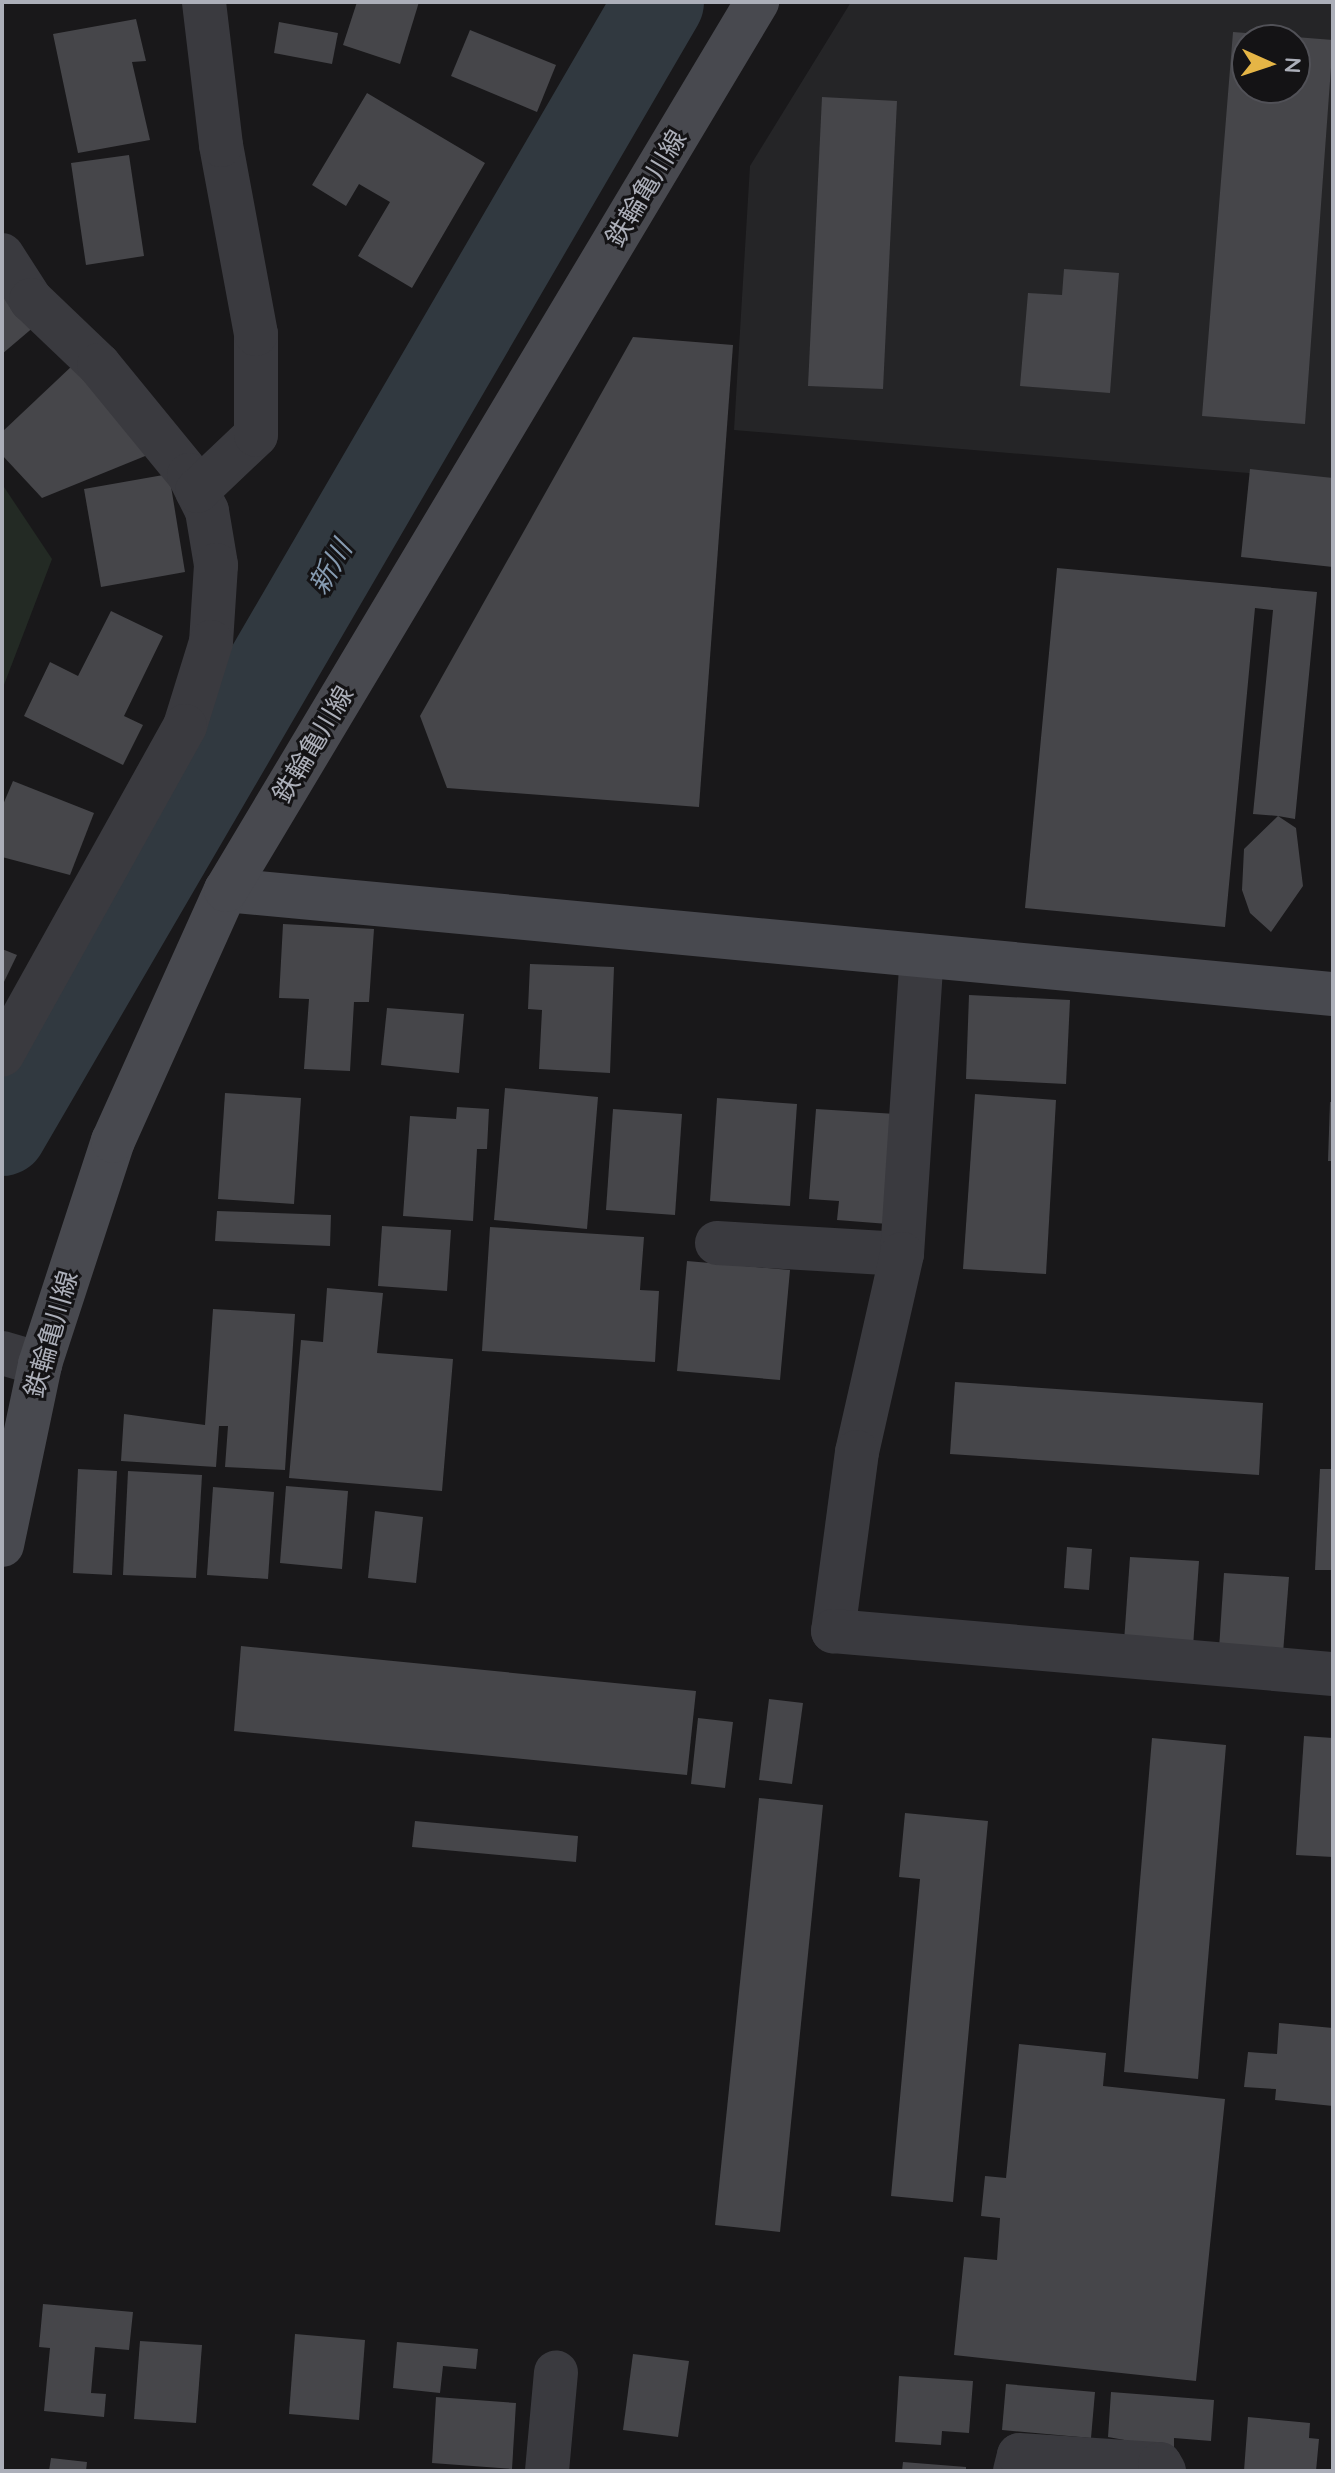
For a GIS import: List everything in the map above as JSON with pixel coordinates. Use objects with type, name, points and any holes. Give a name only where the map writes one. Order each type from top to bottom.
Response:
[{"type":"main road","name":"鉄輪亀川線","points":[[2,1545],[21,1359],[113,1141],[226,890],[757,2]]},
{"type":"main road","points":[[226,890],[1333,994]]},
{"type":"street","points":[[197,491],[256,435],[256,334],[221,145],[204,2]]},
{"type":"street","points":[[2,255],[31,300],[165,442],[197,491],[216,565],[211,642],[185,726],[2,1055]]},
{"type":"street","points":[[922,956],[902,1254],[857,1452],[833,1631],[1333,1674]]},
{"type":"street","points":[[717,1243],[902,1254]]},
{"type":"street","points":[[547,2471],[556,2372]]},
{"type":"street","points":[[1015,2471],[1019,2455],[1160,2464],[1164,2471]]},
{"type":"shaded area","points":[[851,2],[1333,2],[1333,480],[734,430],[750,166]]},
{"type":"shaded area","points":[[2,484],[52,559],[2,690]]},
{"type":"building","points":[[357,2],[419,2],[400,64],[343,45]]},
{"type":"building","points":[[136,19],[146,61],[132,62],[150,140],[78,153],[53,34]]},
{"type":"building","points":[[279,22],[338,33],[332,64],[274,53]]},
{"type":"building","points":[[470,30],[556,65],[537,112],[451,76]]},
{"type":"building","points":[[1311,38],[1333,40],[1305,424],[1202,416],[1231,57],[1231,104],[1311,104]]},
{"type":"building","points":[[367,93],[485,163],[412,288],[358,256],[390,202],[359,184],[346,206],[312,185]]},
{"type":"building","points":[[822,97],[897,101],[883,389],[808,386]]},
{"type":"building","points":[[129,155],[144,256],[86,265],[71,163]]},
{"type":"building","points":[[1064,269],[1119,273],[1110,393],[1020,386],[1028,293],[1062,295]]},
{"type":"building","points":[[2,273],[42,320],[2,354]]},
{"type":"building","points":[[633,337],[733,345],[699,807],[447,788],[420,716]]},
{"type":"building","points":[[73,365],[155,452],[42,498],[2,455],[2,432]]},
{"type":"building","points":[[1250,469],[1333,478],[1333,567],[1241,557]]},
{"type":"building","points":[[169,474],[185,572],[101,587],[84,489]]},
{"type":"building","points":[[1057,568],[1317,592],[1295,819],[1253,814],[1273,610],[1255,608],[1225,927],[1025,908]]},
{"type":"building","points":[[111,611],[163,636],[124,716],[143,725],[123,765],[24,716],[50,662],[78,676]]},
{"type":"building","points":[[13,781],[94,813],[70,875],[2,857],[2,807]]},
{"type":"building","points":[[1278,816],[1296,828],[1303,886],[1271,932],[1250,913],[1242,890],[1244,849]]},
{"type":"building","points":[[283,924],[374,929],[369,1002],[354,1002],[350,1071],[304,1069],[309,999],[279,998]]},
{"type":"building","points":[[2,949],[17,955],[2,986]]},
{"type":"building","points":[[530,964],[614,967],[610,1073],[539,1069],[542,1010],[528,1009]]},
{"type":"building","points":[[969,995],[1070,1000],[1066,1084],[966,1079]]},
{"type":"building","points":[[387,1008],[464,1014],[459,1073],[381,1065]]},
{"type":"building","points":[[505,1088],[598,1097],[587,1229],[494,1220]]},
{"type":"building","points":[[225,1093],[301,1098],[294,1204],[218,1199]]},
{"type":"building","points":[[975,1094],[1056,1100],[1046,1274],[963,1269]]},
{"type":"building","points":[[717,1098],[797,1104],[790,1206],[710,1201]]},
{"type":"building","points":[[1330,1102],[1333,1102],[1333,1161],[1328,1161]]},
{"type":"building","points":[[457,1107],[489,1109],[487,1149],[477,1149],[473,1221],[403,1216],[410,1116],[456,1119]]},
{"type":"building","points":[[613,1109],[682,1114],[675,1215],[606,1210]]},
{"type":"building","points":[[816,1109],[896,1114],[888,1224],[837,1220],[839,1201],[809,1199]]},
{"type":"building","points":[[217,1211],[331,1215],[330,1246],[215,1241]]},
{"type":"building","points":[[382,1226],[451,1230],[447,1291],[378,1286]]},
{"type":"building","points":[[490,1227],[644,1237],[640,1290],[659,1291],[655,1362],[482,1351]]},
{"type":"building","points":[[687,1261],[790,1270],[780,1380],[677,1371]]},
{"type":"building","points":[[327,1288],[383,1293],[377,1353],[453,1359],[442,1491],[289,1478],[301,1340],[323,1342]]},
{"type":"building","points":[[213,1309],[295,1314],[285,1470],[225,1467],[228,1426],[219,1426],[216,1467],[121,1461],[124,1414],[205,1425]]},
{"type":"building","points":[[955,1382],[1263,1403],[1259,1475],[950,1454]]},
{"type":"building","points":[[78,1469],[117,1471],[112,1575],[73,1573]]},
{"type":"building","points":[[1320,1469],[1333,1469],[1333,1570],[1315,1570]]},
{"type":"building","points":[[128,1471],[202,1475],[196,1578],[123,1575]]},
{"type":"building","points":[[286,1486],[348,1491],[342,1569],[280,1563]]},
{"type":"building","points":[[213,1487],[274,1492],[268,1579],[207,1575]]},
{"type":"building","points":[[375,1511],[423,1517],[416,1583],[368,1578]]},
{"type":"building","points":[[1067,1547],[1092,1549],[1089,1590],[1064,1588]]},
{"type":"building","points":[[1130,1557],[1199,1561],[1192,1661],[1123,1656]]},
{"type":"building","points":[[1224,1573],[1289,1577],[1283,1653],[1219,1649]]},
{"type":"building","points":[[241,1646],[696,1691],[687,1775],[234,1731]]},
{"type":"building","points":[[769,1699],[803,1703],[792,1784],[759,1780]]},
{"type":"building","points":[[698,1718],[733,1722],[725,1788],[691,1784]]},
{"type":"building","points":[[1304,1736],[1333,1738],[1333,1857],[1296,1855]]},
{"type":"building","points":[[1152,1738],[1226,1745],[1198,2079],[1124,2072]]},
{"type":"building","points":[[759,1798],[823,1805],[780,2232],[715,2225]]},
{"type":"building","points":[[905,1813],[988,1821],[953,2202],[891,2196],[920,1879],[899,1877]]},
{"type":"building","points":[[415,1821],[578,1836],[576,1862],[412,1847]]},
{"type":"building","points":[[1279,2023],[1333,2028],[1333,2106],[1275,2100],[1276,2089],[1244,2087],[1248,2052],[1277,2054]]},
{"type":"building","points":[[1019,2044],[1106,2053],[1103,2086],[1225,2099],[1196,2381],[954,2355],[964,2257],[997,2260],[1000,2218],[981,2216],[985,2176],[1006,2178]]},
{"type":"building","points":[[43,2304],[133,2312],[129,2350],[95,2347],[91,2393],[106,2394],[104,2417],[44,2411],[50,2348],[39,2347]]},
{"type":"building","points":[[295,2334],[365,2340],[359,2420],[289,2414]]},
{"type":"building","points":[[140,2341],[202,2345],[196,2423],[134,2419]]},
{"type":"building","points":[[397,2342],[478,2349],[476,2369],[443,2366],[440,2393],[393,2388]]},
{"type":"building","points":[[633,2354],[689,2361],[678,2437],[623,2430]]},
{"type":"building","points":[[899,2376],[973,2381],[969,2433],[942,2431],[941,2445],[895,2442]]},
{"type":"building","points":[[1006,2384],[1095,2392],[1091,2438],[1002,2430]]},
{"type":"building","points":[[1111,2392],[1214,2400],[1211,2441],[1174,2438],[1174,2449],[1108,2437]]},
{"type":"building","points":[[436,2397],[516,2403],[512,2469],[432,2463]]},
{"type":"building","points":[[1248,2417],[1310,2423],[1309,2438],[1319,2439],[1316,2471],[1244,2471]]},
{"type":"building","points":[[51,2458],[87,2462],[86,2471],[49,2471]]},
{"type":"building","points":[[903,2462],[966,2467],[966,2471],[902,2471]]},
{"type":"waterway","name":"新川","points":[[2,1131],[659,2]]}]
